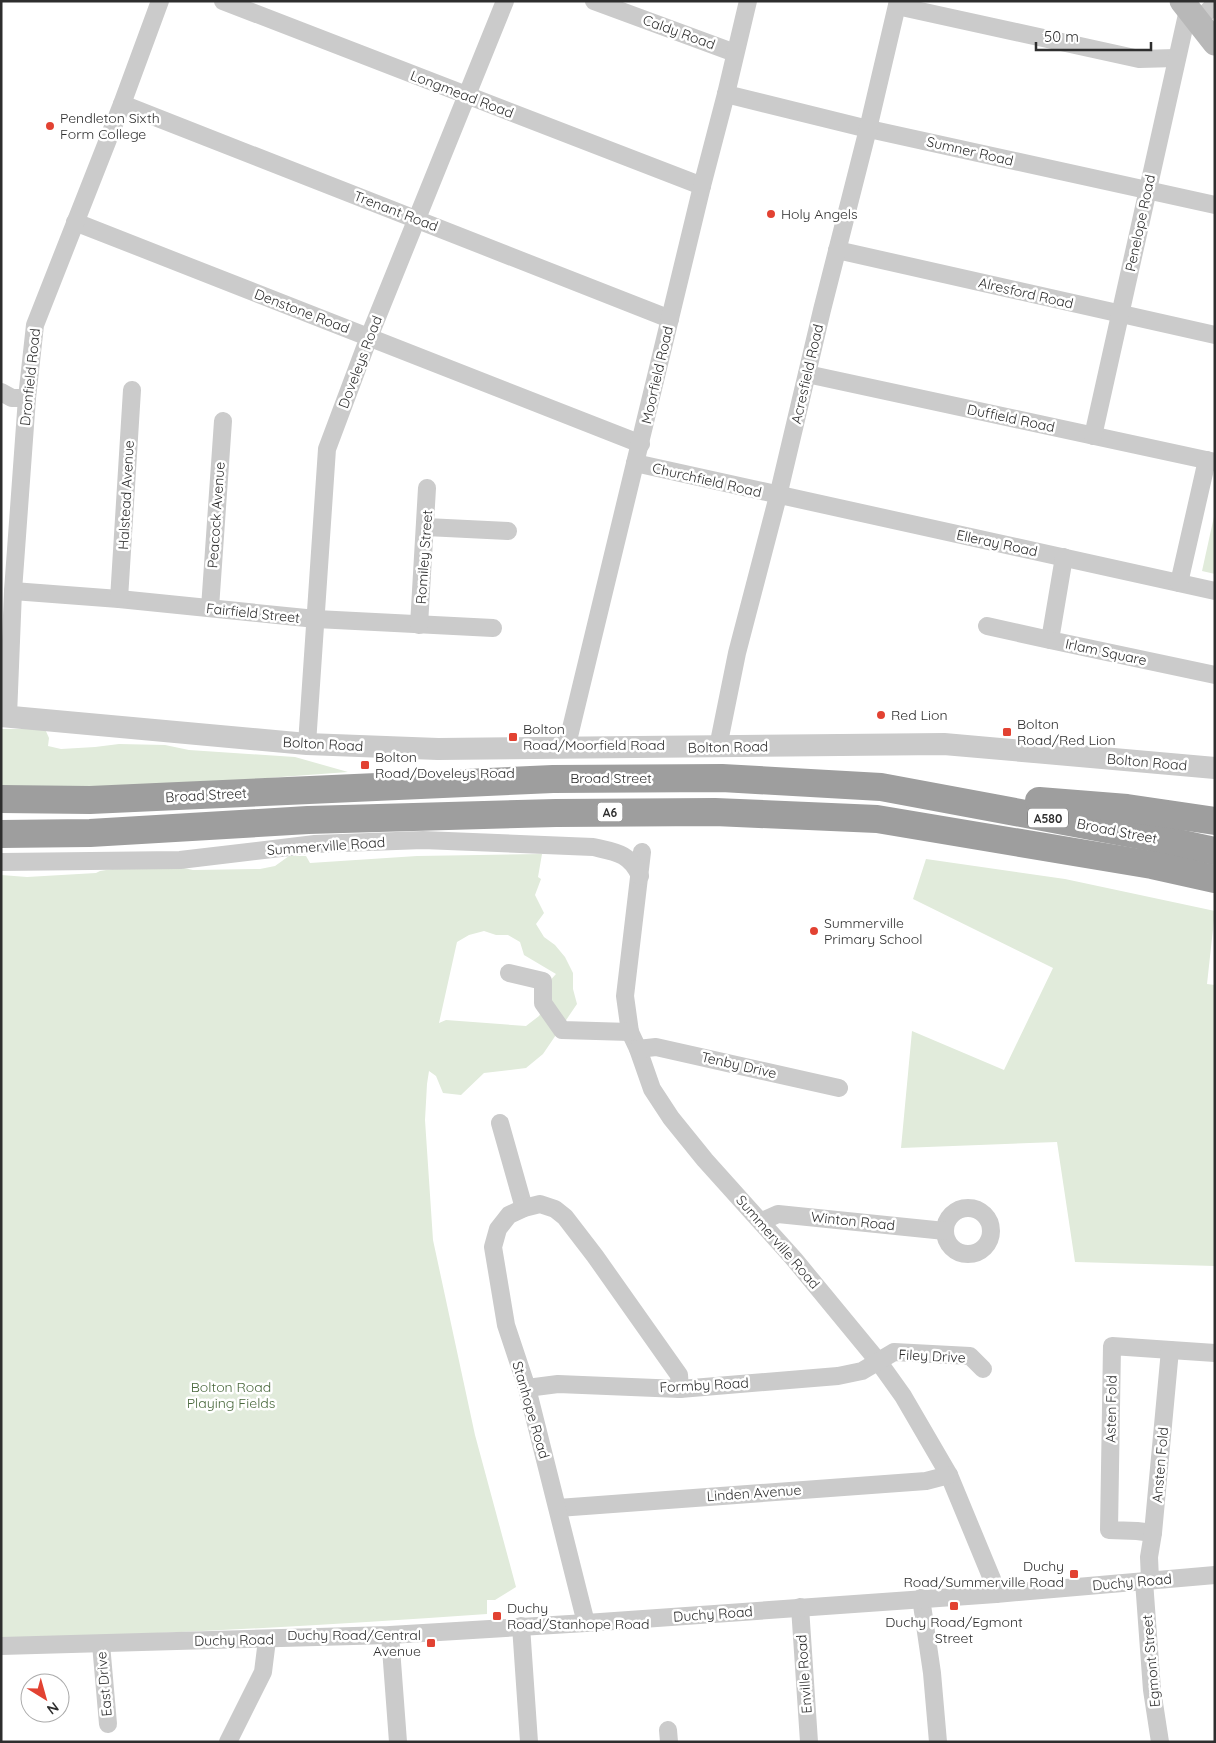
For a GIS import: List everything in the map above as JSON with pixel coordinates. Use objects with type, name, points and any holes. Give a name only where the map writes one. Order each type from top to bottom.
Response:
[{"type":"highway","name":"Broad Street","points":[[1,799],[90,800],[553,779],[722,778],[881,787],[1215,851]]},
{"type":"highway","points":[[881,787],[1127,808],[1215,821]]},
{"type":"highway","name":"Broad Street","points":[[1,834],[90,833],[328,820],[556,813],[715,812],[876,819],[1152,865],[1215,879]]},
{"type":"main road","points":[[1189,11],[1215,43]]},
{"type":"street","name":"Dronfield Road","points":[[5,716],[27,398],[35,325],[122,104],[160,1]]},
{"type":"street","name":"Longmead Road","points":[[223,1],[702,186]]},
{"type":"street","name":"Doveleys Road","points":[[307,744],[327,449],[369,338],[505,1]]},
{"type":"street","name":"Caldy Road","points":[[594,1],[735,53]]},
{"type":"street","name":"Moorfield Road","points":[[566,749],[748,1]]},
{"type":"street","points":[[898,4],[1139,59],[1176,58]]},
{"type":"street","name":"Acresfield Road","points":[[719,747],[737,653],[778,496],[806,374],[898,4]]},
{"type":"street","points":[[1189,11],[1215,4]]},
{"type":"street","name":"Penelope Road","points":[[1093,436],[1176,58],[1189,11]]},
{"type":"street","name":"Sumner Road","points":[[726,94],[868,129],[1215,205]]},
{"type":"street","name":"Trenant Road","points":[[122,104],[670,319]]},
{"type":"street","name":"Denstone Road","points":[[75,222],[641,444]]},
{"type":"street","name":"Alresford Road","points":[[837,250],[1215,335]]},
{"type":"street","name":"Duffield Road","points":[[806,374],[1211,461]]},
{"type":"street","name":"Halstead Avenue","points":[[119,599],[132,390]]},
{"type":"street","points":[[1,392],[12,398],[27,398]]},
{"type":"street","name":"Peacock Avenue","points":[[210,608],[223,421]]},
{"type":"street","points":[[1179,583],[1211,461]]},
{"type":"street","name":"Churchfield Road","points":[[635,464],[778,496]]},
{"type":"street","name":"Romiley Street","points":[[419,625],[428,488]]},
{"type":"street","name":"Elleray Road","points":[[778,496],[1215,591]]},
{"type":"street","points":[[426,527],[508,531]]},
{"type":"street","name":"Irlam Square","points":[[1064,557],[1050,640],[1215,675]]},
{"type":"street","name":"Fairfield Street","points":[[13,591],[119,599],[316,619],[493,628]]},
{"type":"street","points":[[987,626],[1050,640]]},
{"type":"street","name":"Bolton Road","points":[[5,716],[307,744],[438,749],[566,749],[944,744],[1215,768]]},
{"type":"street","name":"Summerville Road","points":[[1,862],[180,860],[315,844],[423,840],[593,847],[624,855],[632,862],[640,876]]},
{"type":"street","name":"Summerville Road","points":[[642,852],[624,996],[630,1032],[652,1089],[671,1118],[705,1160],[762,1221],[878,1361],[903,1396],[949,1475],[992,1579],[996,1594]]},
{"type":"street","points":[[509,974],[543,981],[542,1003],[562,1030],[630,1032]]},
{"type":"street","name":"Tenby Drive","points":[[638,1049],[656,1047],[839,1088]]},
{"type":"street","points":[[500,1123],[524,1208],[540,1204],[555,1209],[565,1217],[595,1256],[679,1375],[680,1389]]},
{"type":"street","name":"Stanhope Road","points":[[524,1208],[508,1216],[498,1229],[493,1247],[506,1325],[527,1388],[586,1624]]},
{"type":"street","name":"Winton Road","points":[[762,1221],[778,1214],[945,1231]]},
{"type":"street","name":"Asten Fold","points":[[1153,1533],[1138,1530],[1109,1530],[1112,1346],[1215,1353]]},
{"type":"street","name":"Ansten Fold","points":[[1147,1580],[1170,1350]]},
{"type":"street","name":"Filey Drive","points":[[878,1361],[894,1352],[960,1355],[970,1356],[983,1369]]},
{"type":"street","name":"Formby Road","points":[[527,1388],[558,1384],[680,1389],[838,1376],[862,1370],[878,1361]]},
{"type":"street","name":"Linden Avenue","points":[[558,1508],[926,1481],[949,1475]]},
{"type":"street","name":"Duchy Road","points":[[1,1646],[390,1636],[520,1626],[586,1624],[1215,1576]]},
{"type":"street","name":"Egmont Street","points":[[1147,1580],[1152,1690],[1160,1742]]},
{"type":"street","points":[[921,1598],[934,1685],[938,1742]]},
{"type":"street","name":"Enville Road","points":[[800,1607],[809,1742]]},
{"type":"street","points":[[520,1626],[529,1742]]},
{"type":"street","points":[[390,1636],[398,1742]]},
{"type":"street","points":[[228,1742],[263,1672],[267,1640]]},
{"type":"street","name":"East Drive","points":[[101,1644],[108,1724]]},
{"type":"green space","points":[[1215,512],[1215,574],[1202,571]]},
{"type":"green space","points":[[1,729],[45,729],[49,738],[48,746],[61,749],[119,744],[165,745],[189,750],[295,757],[348,772],[162,786],[1,791]]},
{"type":"green space","name":"Bolton Road Playing Fields","points":[[542,854],[538,877],[541,879],[535,895],[544,913],[536,924],[544,937],[555,945],[565,957],[573,973],[573,989],[577,1004],[543,1054],[526,1068],[484,1073],[461,1095],[443,1093],[436,1076],[429,1071],[427,1084],[425,1120],[433,1240],[475,1435],[516,1587],[495,1600],[487,1600],[487,1614],[244,1629],[1,1638],[1,875],[27,877],[96,873],[119,868],[165,864],[193,870],[260,869],[275,866],[289,856],[306,856],[310,863],[417,856]],"holes":[[[484,931],[496,935],[508,935],[520,942],[524,955],[556,974],[547,984],[550,998],[539,1016],[526,1026],[446,1020],[439,1023],[457,942],[469,935]]]},
{"type":"green space","points":[[926,859],[1065,879],[1215,911],[1207,984],[1215,985],[1215,1266],[1075,1262],[1057,1142],[901,1148],[912,1031],[1004,1070],[1053,968],[913,899]]},
{"type":"place","name":"Pendleton Sixth Form College","points":[[50,126]]},
{"type":"place","name":"Holy Angels","points":[[771,214]]},
{"type":"place","name":"Red Lion","points":[[881,715]]},
{"type":"place","name":"Bolton Road/Red Lion","points":[[1007,732]]},
{"type":"place","name":"Bolton Road/Moorfield Road","points":[[513,737]]},
{"type":"place","name":"Bolton Road/Doveleys Road","points":[[365,765]]},
{"type":"place","name":"Summerville Primary School","points":[[814,931]]},
{"type":"place","name":"Duchy Road/Summerville Road","points":[[1074,1574]]},
{"type":"place","name":"Duchy Road/Egmont Street","points":[[954,1606]]},
{"type":"place","name":"Duchy Road/Stanhope Road","points":[[497,1616]]},
{"type":"place","name":"Duchy Road/Central Avenue","points":[[431,1643]]}]
